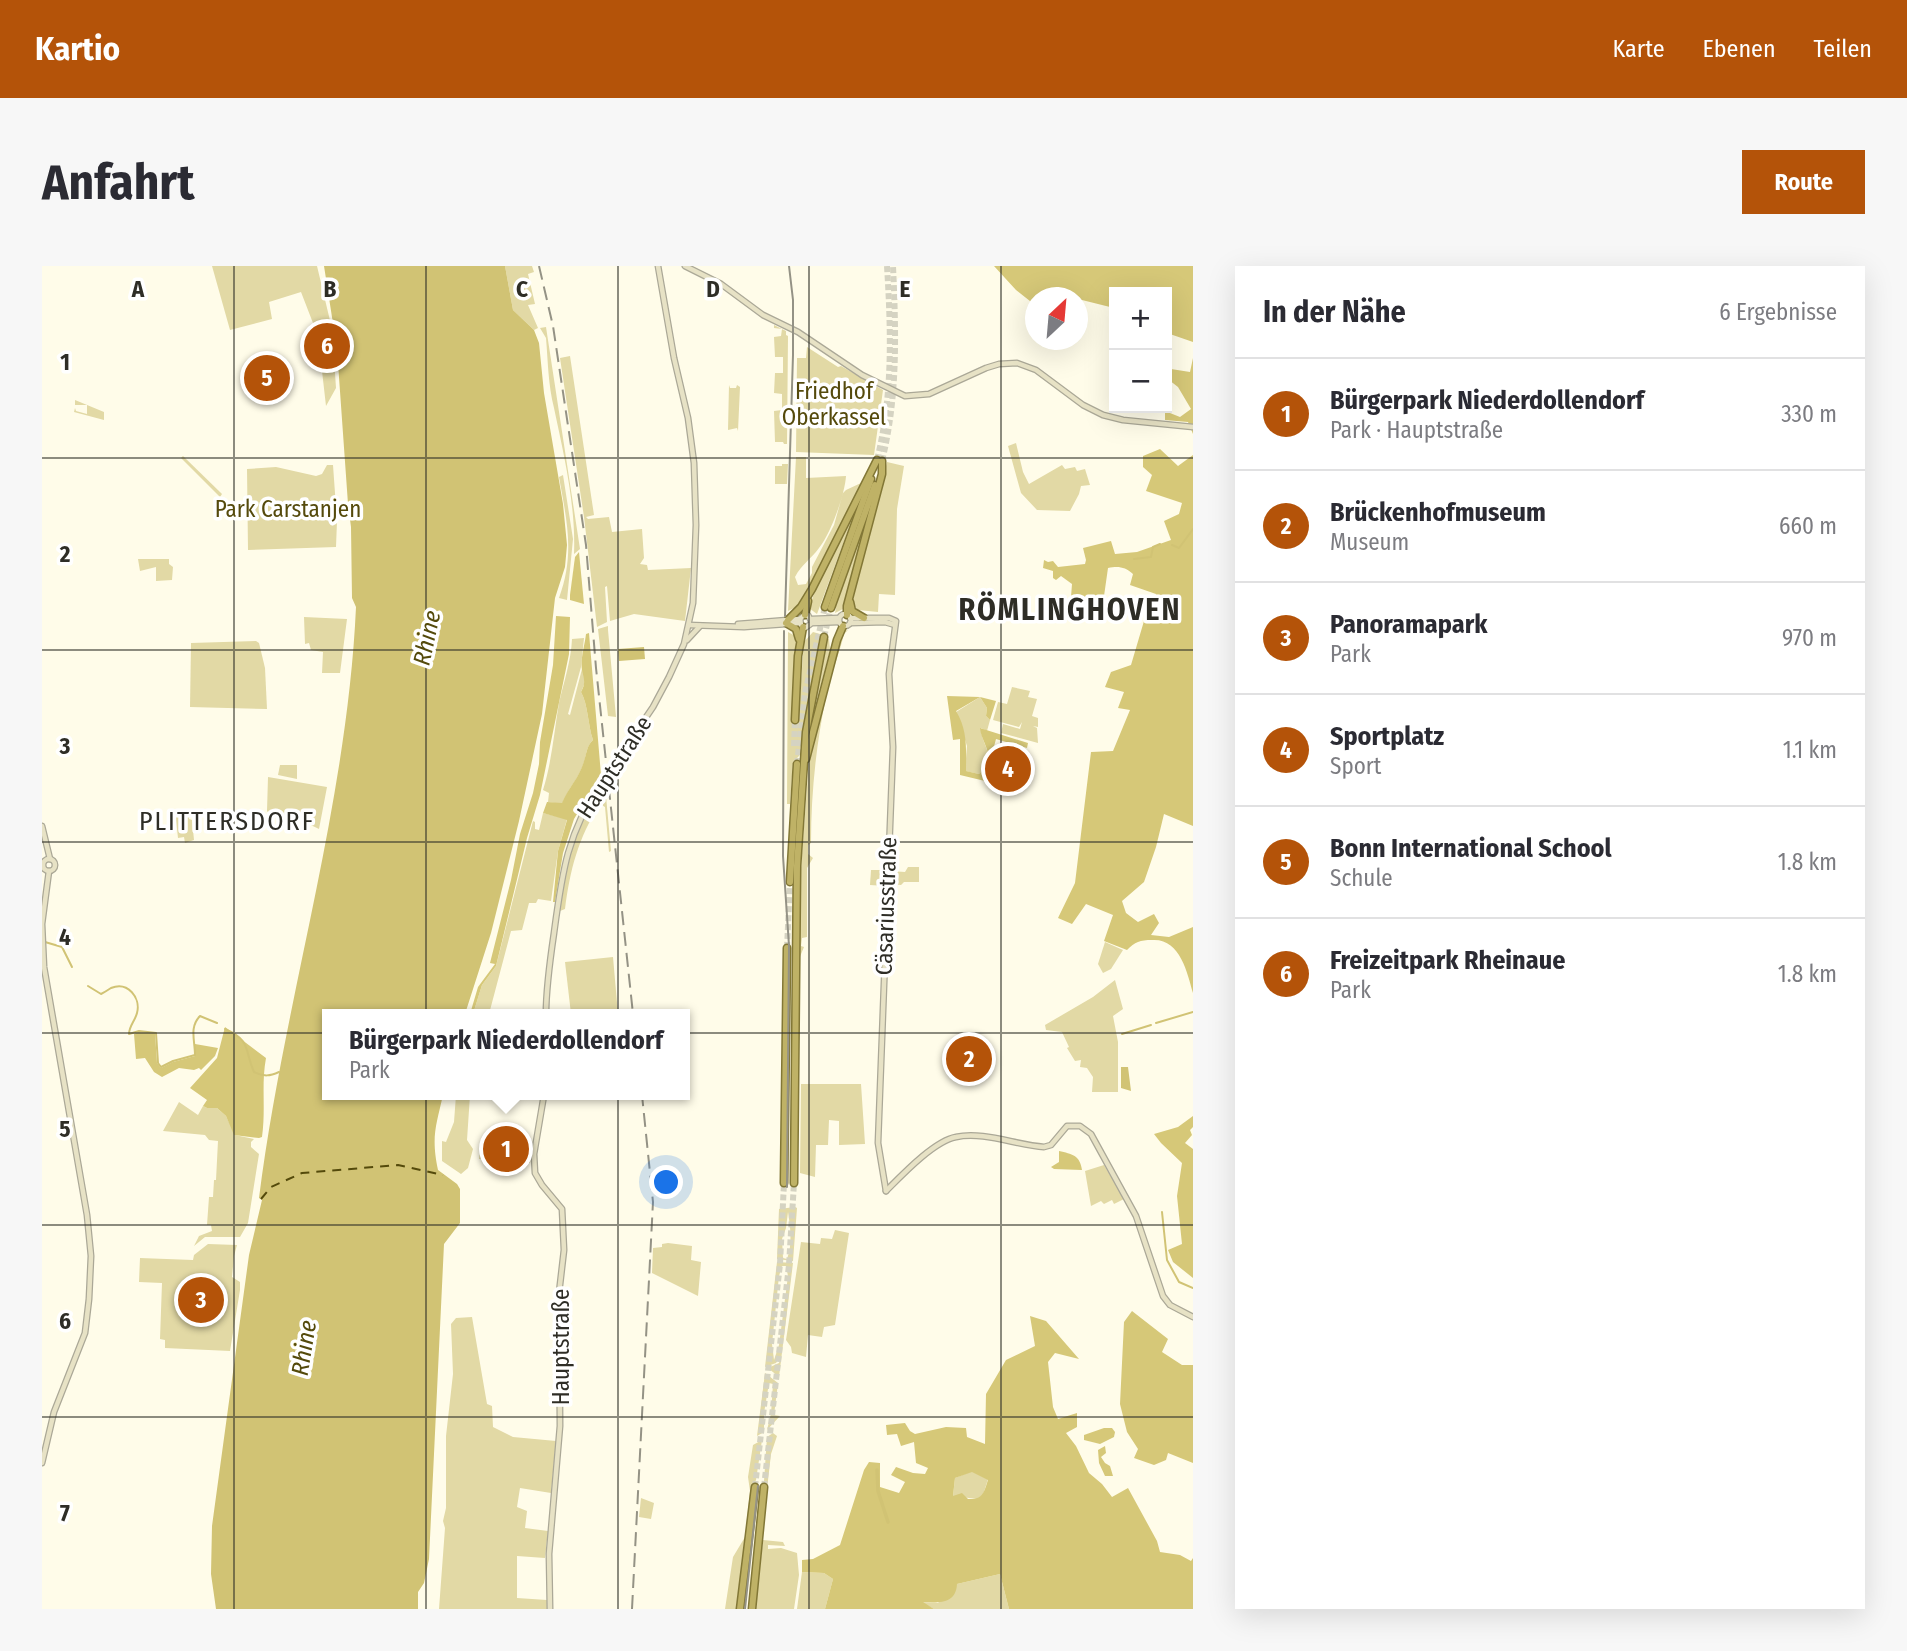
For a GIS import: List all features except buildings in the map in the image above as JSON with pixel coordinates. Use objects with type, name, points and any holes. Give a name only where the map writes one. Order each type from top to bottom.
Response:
[{"type":"highway","points":[[800,644],[796,629],[787,622],[801,607],[812,589],[880,461]]},
{"type":"highway","points":[[794,1183],[798,765],[807,756],[837,640],[845,620],[882,474],[880,461]]},
{"type":"highway","points":[[828,608],[880,461]]},
{"type":"highway","points":[[795,720],[802,621],[812,589]]},
{"type":"highway","points":[[851,596],[852,611],[864,618]]},
{"type":"highway","points":[[790,882],[796,778],[824,637]]},
{"type":"highway","points":[[784,1183],[787,948]]},
{"type":"highway","points":[[740,1609],[755,1487]]},
{"type":"highway","points":[[752,1609],[764,1487]]},
{"type":"main road","name":"Hauptstraße","points":[[546,1009],[548,973],[566,857],[582,812],[653,707],[684,643],[691,612],[696,525],[694,460],[658,266]]},
{"type":"main road","points":[[685,266],[721,284],[763,315],[796,331],[852,370],[905,396],[929,394],[994,365],[1017,363],[1036,370],[1083,405],[1103,415],[1123,421],[1193,427]]},
{"type":"main road","points":[[691,612],[703,626]]},
{"type":"main road","points":[[689,625],[864,618],[889,618],[896,623]]},
{"type":"main road","points":[[845,620],[896,623]]},
{"type":"main road","points":[[802,621],[809,627],[812,621]]},
{"type":"main road","name":"Cäsariusstraße","points":[[895,1181],[886,1191],[878,1143],[893,747],[889,674],[896,623]]},
{"type":"main road","points":[[684,643],[703,626]]},
{"type":"main road","points":[[42,826],[50,859],[45,860],[43,865],[45,870],[49,871],[42,924],[44,967],[91,1252],[85,1333],[54,1412],[42,1463]]},
{"type":"main road","name":"Hauptstraße","points":[[543,1100],[534,1154],[535,1173],[562,1209],[565,1250],[559,1293],[561,1414],[549,1554],[550,1609]]},
{"type":"main road","points":[[883,1179],[888,1182],[895,1181],[951,1138],[974,1136],[1044,1147],[1051,1145],[1067,1126],[1080,1126],[1091,1134],[1136,1216],[1163,1296],[1170,1305],[1193,1317]]},
{"type":"green space","points":[[212,266],[317,266],[332,329],[336,388],[326,406],[318,336],[301,292],[269,302],[272,319],[230,330]]},
{"type":"green space","points":[[505,266],[532,266],[534,272],[528,274],[535,304],[528,305],[538,328],[534,330],[513,310]]},
{"type":"green space","points":[[546,327],[580,549],[574,554],[568,481],[550,391],[546,338],[540,328]]},
{"type":"green space","points":[[782,329],[788,336],[787,444],[775,442],[774,411],[782,410],[782,394],[774,393],[775,373],[783,373],[783,357],[775,357],[774,337],[781,336]]},
{"type":"green space","name":"Friedhof Oberkassel","points":[[807,347],[838,367],[841,366],[883,390],[874,455],[796,452],[797,358],[806,358]]},
{"type":"green space","points":[[570,356],[594,515],[586,517],[609,517],[612,532],[642,529],[644,558],[640,564],[647,565],[648,570],[691,568],[685,621],[634,614],[610,621],[607,586],[607,622],[597,627],[584,517],[560,358]]},
{"type":"green space","points":[[729,385],[730,388],[736,388],[737,385],[740,387],[738,431],[737,428],[728,430]]},
{"type":"green space","points":[[75,400],[104,412],[104,420],[74,412],[75,408],[76,411],[87,414],[87,405],[75,405]]},
{"type":"green space","points":[[1016,443],[1029,484],[1062,465],[1065,469],[1085,469],[1090,485],[1081,486],[1070,511],[1037,510],[1021,493],[1008,446]]},
{"type":"green space","points":[[183,456],[222,494],[220,497],[181,458]]},
{"type":"green space","points":[[796,457],[806,457],[806,478],[846,476],[843,493],[861,483],[805,595],[796,607],[788,611]],"holes":[[[843,493],[834,525],[806,584],[798,585],[795,577],[824,541]]]},
{"type":"green space","points":[[887,462],[904,466],[897,509],[895,595],[879,594],[878,612],[858,610],[852,603]]},
{"type":"green space","points":[[788,464],[787,484],[775,484],[775,466]]},
{"type":"green space","name":"Park Carstanjen","points":[[327,465],[333,465],[336,547],[248,550],[247,469],[276,467],[316,476],[322,474]]},
{"type":"green space","points":[[563,475],[573,539],[567,600],[559,598],[568,552],[567,523],[559,477]]},
{"type":"green space","points":[[872,504],[845,608],[835,613],[834,608]]},
{"type":"green space","points":[[857,506],[817,614],[809,608],[816,588]]},
{"type":"green space","points":[[138,559],[169,559],[169,564],[173,567],[172,580],[156,581],[156,567],[140,571]]},
{"type":"green space","points":[[304,617],[347,619],[340,673],[322,673],[323,652],[311,650],[309,643],[305,644]]},
{"type":"green space","points":[[608,626],[616,717],[608,716],[598,629]]},
{"type":"green space","points":[[848,630],[844,634],[830,681],[819,733],[811,843],[808,845],[808,854],[813,858],[807,868],[807,937],[802,938],[801,946],[804,947],[799,959],[801,867],[809,761],[841,632]]},
{"type":"green space","points":[[788,632],[797,637],[798,721],[804,642],[813,632],[820,634],[799,756],[793,762],[790,804],[787,804]]},
{"type":"green space","points":[[584,638],[581,667],[568,714],[570,715],[582,669],[585,680],[581,692],[593,740],[580,773],[562,804],[548,802],[549,793],[543,790],[572,639]]},
{"type":"green space","points":[[826,638],[829,639],[830,650],[813,714]]},
{"type":"green space","points":[[191,643],[259,643],[265,668],[267,709],[190,707]]},
{"type":"green space","points":[[1012,687],[1030,691],[1028,697],[1037,699],[1032,716],[1038,718],[1038,727],[1033,726],[1037,728],[1038,743],[1001,733],[1003,724],[1020,729],[1022,722],[1019,727],[993,720],[998,702],[1007,704]]},
{"type":"green space","points":[[980,697],[990,720],[987,731],[981,728],[988,756],[985,767],[979,774],[965,771],[967,746],[956,712]]},
{"type":"green space","points":[[1001,752],[1022,759],[1016,784],[994,779]]},
{"type":"green space","points":[[280,765],[297,765],[297,779],[278,775]]},
{"type":"green space","points":[[268,777],[327,787],[319,829],[292,816],[270,815],[267,811]]},
{"type":"green space","points":[[605,785],[611,851],[609,852],[605,807],[600,804],[581,842],[572,868],[565,909],[560,911],[573,843],[586,812]]},
{"type":"green space","points":[[175,811],[190,811],[194,840],[185,843],[184,837],[178,838]]},
{"type":"green space","points":[[543,813],[567,819],[558,851],[551,901],[538,899],[536,903],[529,903],[522,930],[511,931],[490,1009],[475,1009],[482,985],[496,966],[533,821],[535,829],[539,830]]},
{"type":"green space","points":[[908,867],[919,867],[919,882],[889,884],[890,871],[905,872]]},
{"type":"green space","points":[[871,870],[885,870],[885,886],[870,885]]},
{"type":"green space","points":[[1105,942],[1123,950],[1111,969],[1103,973],[1098,964]]},
{"type":"green space","points":[[613,957],[618,1009],[570,1009],[565,962]]},
{"type":"green space","points":[[1115,980],[1123,1009],[1113,1016],[1118,1042],[1118,1092],[1092,1092],[1093,1077],[1087,1068],[1080,1067],[1081,1060],[1075,1061],[1062,1032],[1046,1030],[1045,1025],[1093,997]]},
{"type":"green space","points":[[801,1084],[861,1084],[865,1144],[839,1145],[839,1121],[829,1120],[828,1145],[816,1145],[815,1177],[800,1173]]},
{"type":"green space","points":[[456,1100],[470,1100],[467,1140],[473,1149],[468,1168],[461,1174],[442,1161],[442,1141],[446,1142],[454,1122]]},
{"type":"green space","points":[[179,1102],[198,1115],[203,1106],[217,1108],[226,1116],[235,1135],[254,1139],[251,1147],[259,1154],[248,1223],[240,1237],[205,1237],[194,1246],[199,1236],[212,1231],[211,1225],[207,1225],[209,1197],[213,1197],[216,1180],[218,1141],[209,1140],[205,1135],[163,1131]]},
{"type":"green space","points":[[482,1137],[532,1145],[530,1163],[479,1159]]},
{"type":"green space","points":[[1104,1165],[1124,1199],[1114,1204],[1112,1200],[1104,1204],[1101,1201],[1091,1206],[1085,1171]]},
{"type":"green space","points":[[797,1208],[793,1261],[777,1259],[779,1209]],"holes":[[[788,1212],[790,1241],[787,1259],[783,1258],[782,1239]]]},
{"type":"green space","points":[[835,1230],[849,1233],[835,1325],[824,1327],[822,1337],[808,1335],[806,1357],[792,1353],[786,1340],[801,1242],[820,1244],[821,1238],[832,1239]]},
{"type":"green space","points":[[668,1243],[692,1246],[691,1260],[701,1262],[698,1296],[652,1273],[653,1248]]},
{"type":"green space","points":[[208,1244],[237,1245],[232,1277],[240,1282],[240,1290],[230,1351],[165,1348],[165,1340],[160,1339],[162,1283],[139,1282],[140,1258],[193,1260],[194,1255]]},
{"type":"green space","points":[[777,1262],[793,1263],[779,1377],[768,1368],[779,1363],[781,1356],[776,1363],[765,1367]],"holes":[[[782,1266],[786,1266],[788,1276],[779,1345],[774,1360],[772,1344],[779,1276]]]},
{"type":"green space","points":[[472,1317],[487,1404],[492,1406],[493,1427],[513,1437],[556,1441],[551,1493],[520,1488],[517,1507],[527,1511],[525,1528],[548,1531],[545,1558],[517,1556],[517,1598],[547,1600],[547,1609],[439,1609],[446,1508],[446,1436],[453,1374],[451,1324],[456,1318]]},
{"type":"green space","points":[[765,1373],[778,1383],[774,1415],[780,1416],[767,1430],[773,1384],[769,1383],[764,1432],[757,1436]]},
{"type":"green space","points":[[773,1433],[777,1436],[771,1454],[767,1489],[764,1481],[767,1437]]},
{"type":"green space","points":[[762,1440],[756,1480],[752,1488],[736,1609],[725,1609],[733,1557],[745,1537],[750,1491],[748,1477],[753,1445]]},
{"type":"green space","points":[[972,1471],[988,1479],[983,1495],[977,1499],[953,1496],[955,1478]]},
{"type":"green space","points":[[641,1498],[654,1503],[651,1519],[639,1517]]},
{"type":"green space","points":[[763,1540],[783,1542],[785,1546],[768,1545],[768,1549],[781,1548],[797,1553],[799,1575],[794,1609],[755,1609]]},
{"type":"green space","points":[[802,1572],[824,1573],[833,1579],[825,1609],[797,1609]]},
{"type":"green space","points":[[1000,1574],[1009,1609],[934,1609],[921,1602],[938,1603],[957,1584]]},
{"type":"shaded area","points":[[994,266],[1193,266],[1193,342],[1172,335],[1172,287],[1109,287],[1109,307],[1088,302],[1088,287],[1025,287],[1025,297]]},
{"type":"shaded area","points":[[1193,358],[1193,434],[1188,422],[1165,420],[1165,413],[1180,417],[1191,409],[1178,387],[1172,382],[1172,369],[1190,372]]},
{"type":"shaded area","points":[[1160,449],[1178,466],[1193,455],[1193,826],[1164,814],[1144,882],[1122,901],[1126,913],[1138,922],[1154,914],[1159,923],[1151,935],[1169,937],[1193,927],[1193,993],[1181,958],[1169,944],[1144,940],[1127,950],[1104,941],[1113,915],[1086,904],[1072,924],[1058,918],[1075,883],[1091,752],[1113,751],[1130,710],[1118,708],[1124,692],[1105,687],[1111,672],[1131,665],[1144,621],[1150,621],[1156,594],[1130,585],[1133,574],[1124,568],[1115,567],[1108,568],[1103,603],[1071,597],[1072,584],[1061,576],[1056,580],[1053,578],[1053,571],[1043,568],[1044,560],[1053,561],[1058,567],[1085,564],[1083,548],[1111,541],[1115,554],[1137,552],[1171,540],[1164,521],[1179,514],[1182,503],[1146,491],[1152,475],[1143,467],[1143,456]]},
{"type":"shaded area","points":[[579,552],[584,604],[570,600],[575,557]]},
{"type":"shaded area","points":[[556,616],[570,617],[569,654],[540,795],[496,966],[482,985],[475,1009],[471,1009],[478,987],[495,964],[490,963],[539,764],[553,665]]},
{"type":"shaded area","points":[[589,633],[601,775],[574,819],[563,853],[553,902],[558,851],[567,820],[543,813],[547,802],[562,803],[580,772],[593,740],[581,692],[584,686],[582,657],[586,634]]},
{"type":"shaded area","points":[[947,696],[980,697],[956,711],[964,733],[966,771],[979,774],[987,761],[980,728],[1028,743],[1027,748],[996,739],[985,781],[960,775],[960,739],[953,740]]},
{"type":"shaded area","points":[[980,697],[996,701],[990,720],[986,716],[987,708]]},
{"type":"shaded area","points":[[225,1027],[266,1058],[263,1127],[262,1137],[259,1138],[234,1135],[226,1116],[217,1108],[203,1106],[207,1100],[190,1088],[217,1058]]},
{"type":"shaded area","points":[[155,1033],[157,1063],[161,1068],[195,1056],[195,1044],[218,1048],[215,1056],[201,1070],[179,1068],[162,1077],[154,1072],[145,1058],[136,1059],[134,1034]]},
{"type":"shaded area","points":[[1193,1116],[1193,1127],[1190,1130],[1192,1135],[1185,1143],[1193,1149],[1193,1278],[1173,1262],[1168,1250],[1182,1244],[1177,1196],[1182,1163],[1154,1134],[1178,1127]]},
{"type":"shaded area","points":[[1059,1151],[1075,1156],[1082,1170],[1051,1167],[1059,1162]]},
{"type":"shaded area","points":[[1132,1311],[1168,1339],[1162,1352],[1182,1365],[1193,1365],[1193,1463],[1168,1453],[1166,1460],[1154,1465],[1134,1458],[1138,1449],[1127,1432],[1120,1404],[1124,1322]]},
{"type":"shaded area","points":[[1030,1316],[1046,1321],[1079,1359],[1055,1353],[1048,1362],[1053,1407],[1058,1419],[1077,1413],[1077,1427],[1066,1433],[1076,1446],[1089,1473],[1112,1497],[1128,1488],[1157,1541],[1160,1552],[1180,1555],[1191,1561],[1193,1558],[1193,1609],[1009,1609],[1000,1574],[957,1584],[954,1595],[946,1601],[923,1602],[934,1609],[825,1609],[833,1579],[824,1573],[802,1572],[802,1560],[813,1559],[840,1545],[869,1462],[880,1463],[880,1487],[899,1493],[905,1482],[891,1475],[896,1467],[925,1474],[928,1468],[916,1463],[914,1442],[901,1446],[897,1434],[887,1435],[886,1425],[905,1423],[915,1434],[946,1427],[966,1428],[967,1437],[985,1444],[986,1394],[1006,1360],[1035,1346]],"holes":[[[972,1472],[988,1480],[980,1497],[968,1499],[962,1493],[953,1496],[955,1478]]]},
{"type":"shaded area","points":[[1112,1428],[1114,1437],[1100,1444],[1084,1440],[1084,1435]]},
{"type":"shaded area","points":[[1105,1446],[1106,1453],[1101,1457],[1110,1466],[1113,1476],[1105,1476],[1099,1463],[1098,1450]]},
{"type":"water","name":"Rhine","points":[[324,266],[505,266],[513,310],[534,330],[539,343],[544,393],[563,504],[567,545],[565,567],[555,598],[542,714],[519,821],[491,933],[467,1009],[322,1009],[322,1100],[442,1100],[435,1132],[438,1170],[460,1189],[460,1223],[444,1244],[429,1559],[424,1583],[418,1592],[418,1609],[216,1609],[211,1574],[212,1526],[249,1255],[262,1200],[259,1198],[283,1050],[328,830],[350,682],[356,607],[352,598],[351,527],[337,349]]},
{"type":"water","points":[[644,647],[645,659],[619,661],[618,649]]},
{"type":"water","points":[[1121,1067],[1128,1067],[1131,1091],[1121,1088]]},
{"type":"waterway","points":[[1172,545],[1179,548],[1193,529]]},
{"type":"waterway","points":[[1134,559],[1151,557],[1153,547],[1160,544]]},
{"type":"waterway","points":[[45,942],[62,947],[72,967]]},
{"type":"waterway","points":[[88,986],[101,994],[117,986],[132,992],[138,1007],[129,1034],[139,1031],[156,1033],[158,1063],[161,1067],[195,1055],[194,1029],[200,1016],[217,1023]]},
{"type":"waterway","points":[[1156,1023],[1193,1012]]},
{"type":"waterway","points":[[1122,1034],[1151,1025]]},
{"type":"waterway","points":[[225,1029],[243,1042],[254,1072],[261,1075],[279,1072]]},
{"type":"waterway","points":[[1162,1212],[1167,1260],[1179,1282],[1193,1288]]},
{"type":"waterway","points":[[877,1470],[878,1491],[888,1522]]},
{"type":"ferry route","points":[[261,1199],[271,1187],[302,1173],[398,1165],[443,1175]]},
{"type":"tunnel","points":[[877,460],[886,412],[890,363],[887,266]]},
{"type":"tunnel","points":[[882,461],[893,388],[893,266]]},
{"type":"tunnel","points":[[797,764],[805,693],[825,607]]},
{"type":"tunnel","points":[[824,637],[831,608]]},
{"type":"tunnel","points":[[794,746],[795,720]]},
{"type":"tunnel","points":[[787,948],[790,882]]},
{"type":"tunnel","points":[[755,1487],[780,1264],[784,1183]]},
{"type":"tunnel","points":[[764,1487],[789,1265],[794,1183]]},
{"type":"tram line","points":[[785,616],[793,355],[793,300],[789,266]]},
{"type":"tram line","points":[[784,631],[783,856],[789,946],[787,1187]]},
{"type":"tram line","points":[[745,1609],[758,1486]]},
{"type":"railway","points":[[539,266],[553,326],[586,545],[596,668],[632,1009]]},
{"type":"railway","points":[[632,1609],[653,1202],[643,1100]]},
{"type":"place","name":"Freizeitpark Rheinaue","points":[[327,346]]},
{"type":"place","name":"Bonn International School","points":[[267,378]]},
{"type":"place","name":"Sportplatz","points":[[1008,769]]},
{"type":"place","name":"Brückenhofmuseum","points":[[969,1059]]},
{"type":"place","name":"Bürgerpark Niederdollendorf","points":[[506,1149]]},
{"type":"place","name":"Panoramapark","points":[[201,1300]]},
{"type":"district","name":"RÖMLINGHOVEN","points":[[1070,610]]},
{"type":"district","name":"PLITTERSDORF","points":[[227,821]]}]
